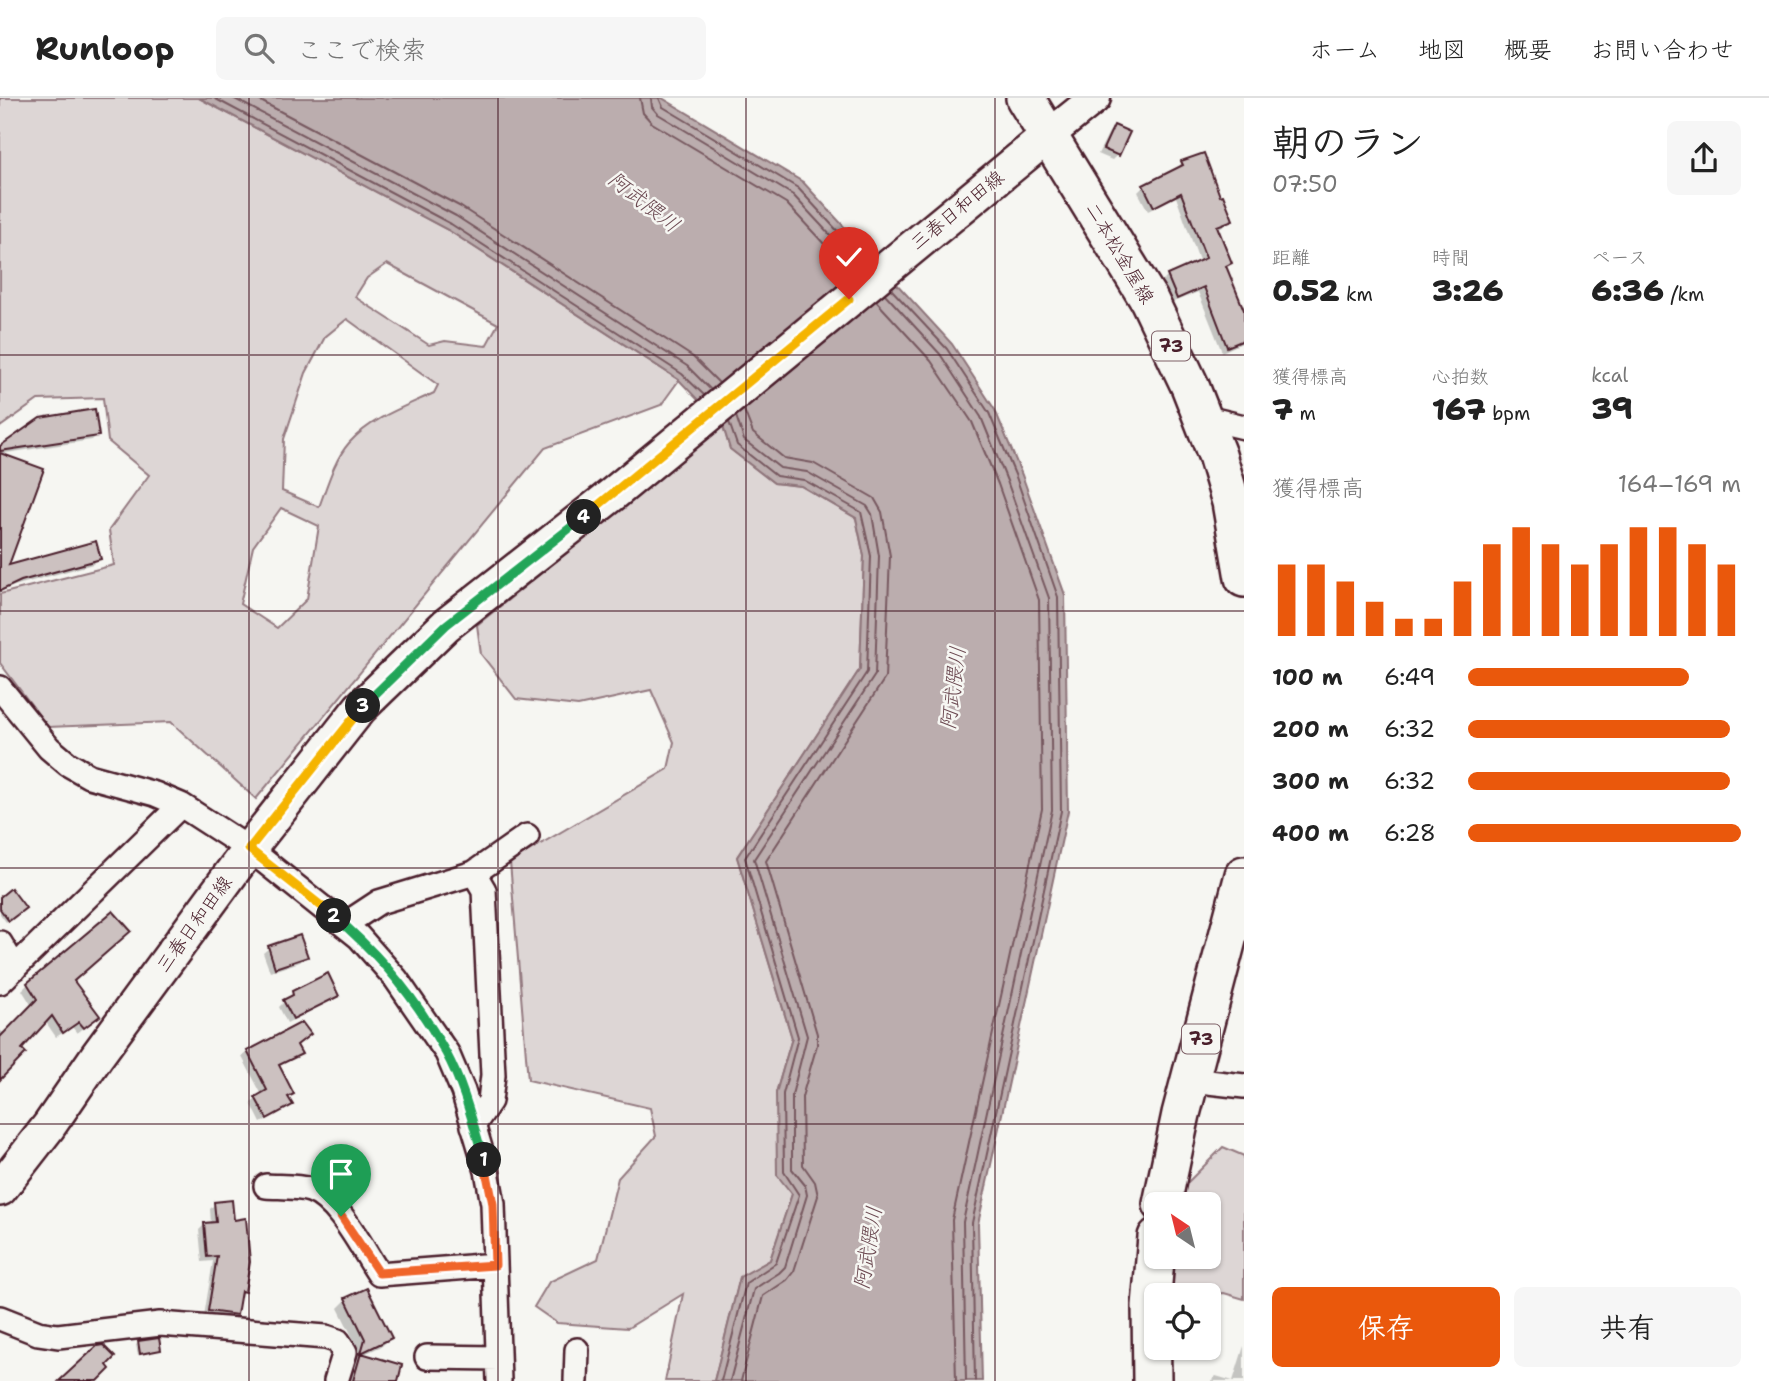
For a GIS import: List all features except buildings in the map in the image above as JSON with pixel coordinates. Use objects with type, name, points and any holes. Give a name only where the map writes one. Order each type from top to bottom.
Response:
[{"type":"main road","name":"二本松金屋線","points":[[1025,98],[1149,300],[1190,386],[1238,513],[1244,578]]},
{"type":"main road","name":"三春日和田線","points":[[0,1189],[49,1126],[97,1055],[249,849],[360,708],[446,625],[594,509],[1049,135]]},
{"type":"main road","name":"73","points":[[1165,1192],[1244,875]]},
{"type":"main road","points":[[1152,1381],[1151,1306],[1154,1269]]},
{"type":"street","points":[[1049,135],[1095,98]]},
{"type":"street","points":[[1202,417],[1244,427]]},
{"type":"street","points":[[0,688],[50,748],[68,764],[89,776],[181,804],[249,849],[344,925],[381,959],[446,1053],[463,1091],[487,1171],[493,1204],[499,1369],[427,1357]]},
{"type":"street","points":[[7,975],[181,804]]},
{"type":"street","points":[[344,925],[379,902],[474,873],[527,836]]},
{"type":"street","points":[[473,1126],[490,1101],[493,1076],[484,890],[474,873]]},
{"type":"street","points":[[0,943],[7,975]]},
{"type":"street","points":[[1191,1080],[1244,1086]]},
{"type":"street","points":[[266,1186],[308,1189],[321,1195],[341,1216],[379,1273],[495,1265]]},
{"type":"street","points":[[0,1318],[38,1333],[58,1336],[160,1324],[326,1337],[338,1341],[345,1352],[336,1381]]},
{"type":"street","points":[[576,1350],[576,1381]]},
{"type":"shaded area","points":[[0,98],[199,98],[448,230],[679,380],[661,405],[545,448],[256,799],[171,722],[48,727],[0,663],[0,594],[114,565],[109,530],[149,475],[108,441],[103,398],[38,400],[0,427]],"holes":[[[387,264],[498,324],[486,346],[445,341],[429,345],[355,297],[367,278]],[[347,319],[438,385],[434,393],[378,420],[349,443],[335,465],[319,507],[282,491],[284,439],[306,373],[325,337]],[[281,508],[319,526],[307,599],[277,628],[240,604],[253,547]]]},
{"type":"shaded area","points":[[723,426],[730,449],[774,483],[801,486],[856,518],[864,556],[860,669],[737,857],[792,1038],[776,1093],[792,1194],[770,1260],[740,1278],[714,1381],[665,1381],[683,1294],[628,1328],[557,1323],[534,1307],[549,1282],[598,1259],[618,1178],[656,1136],[650,1108],[528,1080],[510,862],[668,769],[674,742],[651,690],[578,706],[516,699],[481,654],[477,625]]},
{"type":"shaded area","points":[[1223,1147],[1244,1156],[1244,1299],[1221,1293],[1221,1283],[1172,1283],[1173,1269],[1222,1269],[1222,1192],[1184,1192],[1185,1185]]},
{"type":"water","name":"阿武隈川","points":[[199,98],[662,98],[803,182],[952,344],[995,410],[1022,475],[1065,595],[1068,811],[978,1224],[982,1381],[714,1381],[740,1277],[770,1260],[792,1194],[777,1175],[776,1093],[792,1038],[737,857],[860,669],[864,556],[856,518],[801,486],[774,483],[730,449],[723,426],[679,380],[448,230]]},
{"type":"route","points":[[341,1216],[379,1273],[495,1265],[493,1204],[487,1171],[463,1091],[446,1053],[381,959],[303,890],[249,849],[360,708],[415,653],[446,625],[613,494],[849,299]]}]
